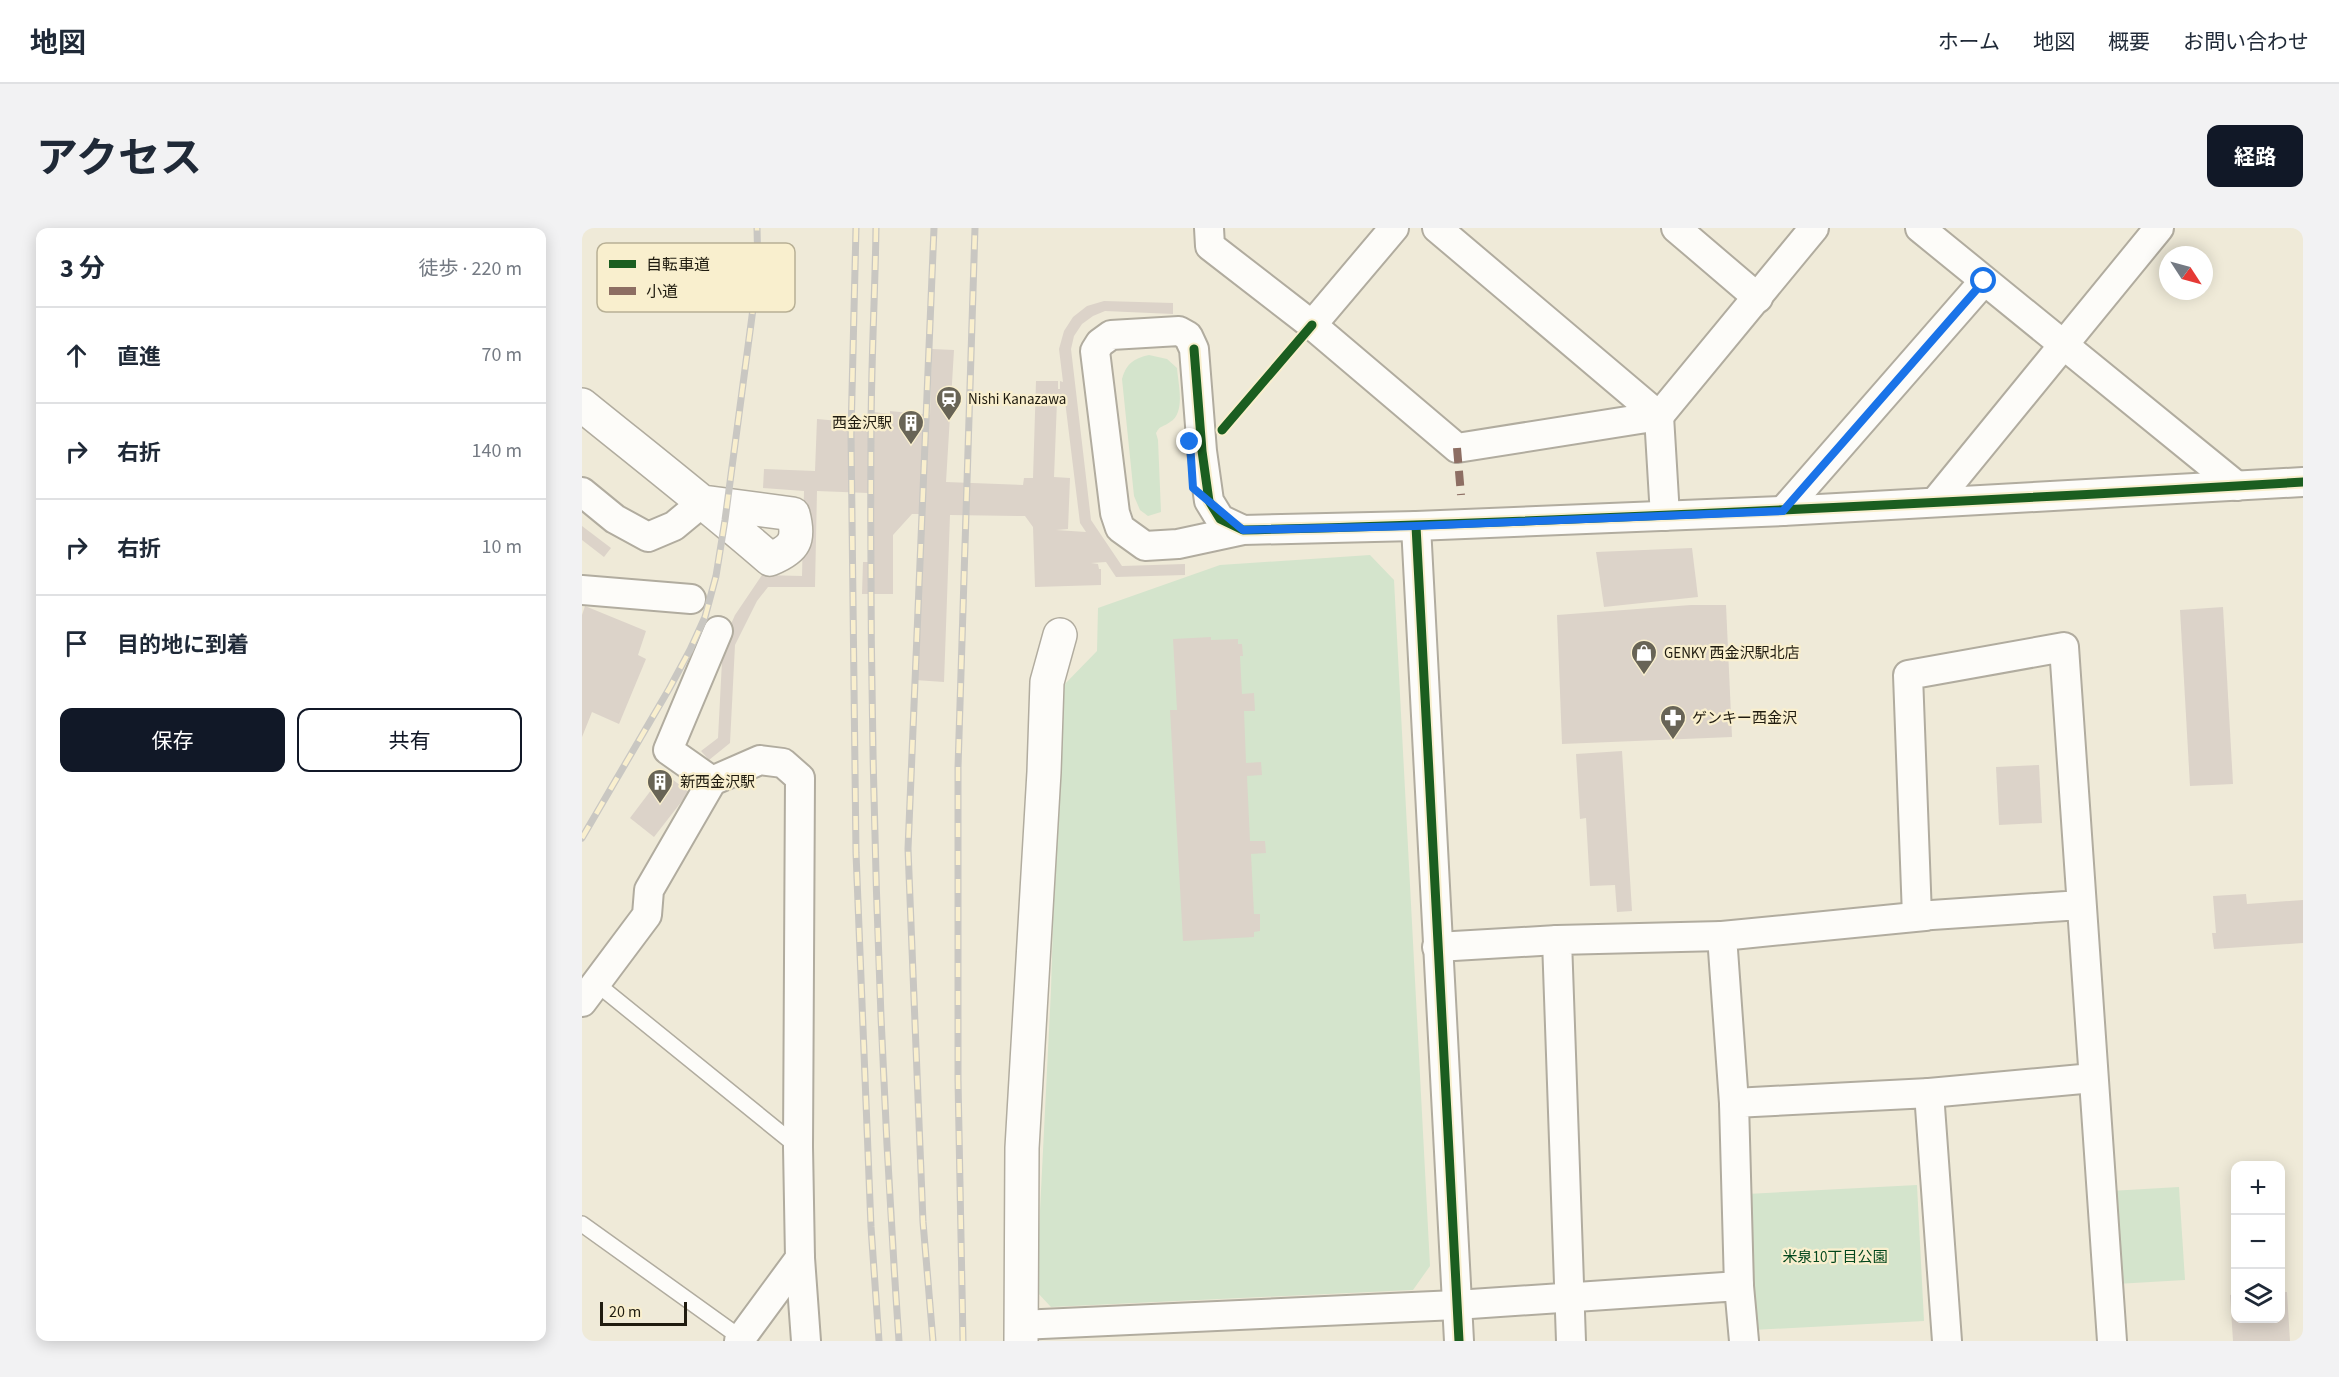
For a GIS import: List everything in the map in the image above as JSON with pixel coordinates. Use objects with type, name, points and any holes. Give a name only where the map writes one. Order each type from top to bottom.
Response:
[{"type":"street","points":[[1209,228],[1210,246],[1312,325],[1457,448],[1659,416],[1814,228]]},
{"type":"street","points":[[1312,325],[1394,228]]},
{"type":"street","points":[[1437,228],[1659,416],[1665,516]]},
{"type":"street","points":[[1676,228],[1758,298]]},
{"type":"street","points":[[1935,502],[2159,228]]},
{"type":"street","points":[[1928,231],[1984,281],[2237,486]]},
{"type":"street","points":[[1783,511],[1984,281]]},
{"type":"street","points":[[1243,530],[1193,488],[1188,362],[1169,345],[1115,340],[1098,356],[1119,520],[1145,546],[1178,544],[1243,530],[1416,526],[1783,511],[2303,482]]},
{"type":"street","points":[[582,405],[703,502],[674,526],[648,537],[615,519],[582,492]]},
{"type":"street","points":[[1416,526],[1459,1341]]},
{"type":"street","points":[[582,590],[691,599]]},
{"type":"street","points":[[712,780],[668,750],[718,630]]},
{"type":"street","points":[[1060,635],[1047,682],[1044,772],[1022,1148],[1020,1333],[1739,1286]]},
{"type":"street","points":[[1925,916],[1917,916],[1908,675],[2064,647],[2112,1341]]},
{"type":"street","points":[[589,993],[647,915],[649,890],[712,780],[760,760],[783,763],[800,778],[798,1147],[800,1258],[806,1341]]},
{"type":"street","points":[[1437,947],[1557,940],[1722,936],[1925,916],[2081,905]]},
{"type":"street","points":[[1722,936],[1734,1103],[1739,1286],[1744,1341]]},
{"type":"street","points":[[1557,940],[1570,1341]]},
{"type":"street","points":[[1734,1103],[1929,1092],[2093,1078]]},
{"type":"street","points":[[1929,1092],[1947,1341]]},
{"type":"street","points":[[740,1339],[800,1258]]},
{"type":"lane","points":[[589,993],[798,1147]]},
{"type":"lane","points":[[582,1224],[740,1339]]},
{"type":"green space","points":[[1149,355],[1167,359],[1177,368],[1180,405],[1175,418],[1156,433],[1161,512],[1148,516],[1140,510],[1134,496],[1122,379],[1131,362]]},
{"type":"green space","points":[[1370,555],[1394,580],[1430,1266],[1413,1290],[1051,1307],[1036,1291],[1051,990],[1060,689],[1097,651],[1098,608],[1220,565]]},
{"type":"green space","name":"米泉10丁目公園","points":[[1917,1185],[1924,1321],[1753,1330],[1747,1194]]},
{"type":"green space","points":[[2179,1187],[2185,1280],[2116,1284],[2110,1191]]},
{"type":"building","points":[[1104,301],[1173,303],[1173,314],[1105,311],[1093,316],[1082,324],[1074,336],[1071,349],[1091,520],[1122,566],[1185,564],[1185,575],[1116,577],[1106,562],[1091,563],[1098,564],[1101,569],[1101,585],[1035,587],[1033,527],[1025,516],[950,515],[944,682],[915,680],[920,514],[912,514],[893,535],[893,594],[862,594],[863,562],[870,562],[868,493],[817,491],[815,587],[768,587],[757,601],[735,645],[730,743],[709,760],[701,751],[718,738],[723,642],[735,615],[762,575],[802,576],[804,491],[763,488],[764,469],[815,471],[817,419],[873,424],[873,412],[890,414],[890,411],[930,415],[932,349],[954,350],[946,482],[1023,485],[1024,478],[1033,478],[1036,381],[1058,381],[1058,389],[1060,389],[1060,381],[1063,382],[1059,349],[1064,331],[1073,317],[1087,306]],"holes":[[[1057,401],[1065,401],[1080,523],[1086,532],[1056,530],[1068,529],[1070,478],[1054,477]]]},
{"type":"building","points":[[582,526],[611,548],[604,557],[582,540]]},
{"type":"building","points":[[1692,548],[1698,597],[1604,607],[1596,552]]},
{"type":"building","name":"GENKY 西金沢駅北店","points":[[1691,605],[1726,605],[1732,737],[1562,744],[1557,615]]},
{"type":"building","points":[[585,606],[646,631],[638,655],[646,659],[619,724],[592,712],[582,737],[582,615]]},
{"type":"building","points":[[2223,607],[2233,784],[2190,786],[2180,610]]},
{"type":"building","points":[[1211,637],[1211,640],[1238,639],[1238,644],[1242,644],[1243,656],[1240,656],[1242,694],[1254,693],[1255,711],[1244,711],[1246,763],[1261,762],[1262,775],[1247,776],[1250,841],[1265,841],[1266,853],[1251,854],[1254,914],[1260,914],[1260,931],[1254,932],[1254,937],[1183,941],[1170,710],[1177,710],[1173,639]]},
{"type":"building","points":[[1622,751],[1632,911],[1617,912],[1615,885],[1590,886],[1586,818],[1580,819],[1576,754]]},
{"type":"building","points":[[2039,765],[2042,823],[1999,825],[1996,767]]},
{"type":"building","name":"新西金沢駅","points":[[664,773],[689,792],[654,837],[630,818]]},
{"type":"building","points":[[2246,894],[2247,904],[2303,900],[2303,943],[2214,949],[2212,933],[2216,933],[2213,896]]},
{"type":"building","points":[[2285,1292],[2287,1292],[2290,1341],[2233,1341],[2232,1323],[2285,1323]]},
{"type":"railway","points":[[757,228],[757,243]]},
{"type":"railway","points":[[856,228],[851,434],[856,853],[871,1227],[879,1341]]},
{"type":"railway","points":[[876,228],[871,435],[873,775],[885,1115],[899,1341]]},
{"type":"railway","points":[[933,1341],[923,1222],[908,849],[934,228]]},
{"type":"railway","points":[[963,1341],[958,1080],[958,768],[975,228]]},
{"type":"railway","points":[[582,838],[669,689],[705,617],[716,576],[725,520],[753,312]]},
{"type":"marked path","points":[[1457,448],[1461,495]]},
{"type":"cycle path","points":[[1222,430],[1312,325]]},
{"type":"cycle path","points":[[1194,349],[1202,451],[1209,501],[1220,519],[1243,530],[1508,522],[2303,482]]},
{"type":"cycle path","points":[[1416,526],[1459,1341]]},
{"type":"place","name":"Nishi Kanazawa","points":[[949,422]]},
{"type":"place","name":"西金沢駅","points":[[911,446]]},
{"type":"place","name":"GENKY 西金沢駅北店","points":[[1644,676]]},
{"type":"place","name":"ゲンキー西金沢","points":[[1673,741]]},
{"type":"place","name":"新西金沢駅","points":[[660,805]]},
{"type":"route","points":[[1190,442],[1193,488],[1243,530],[1416,526],[1783,511],[1984,281]]}]
